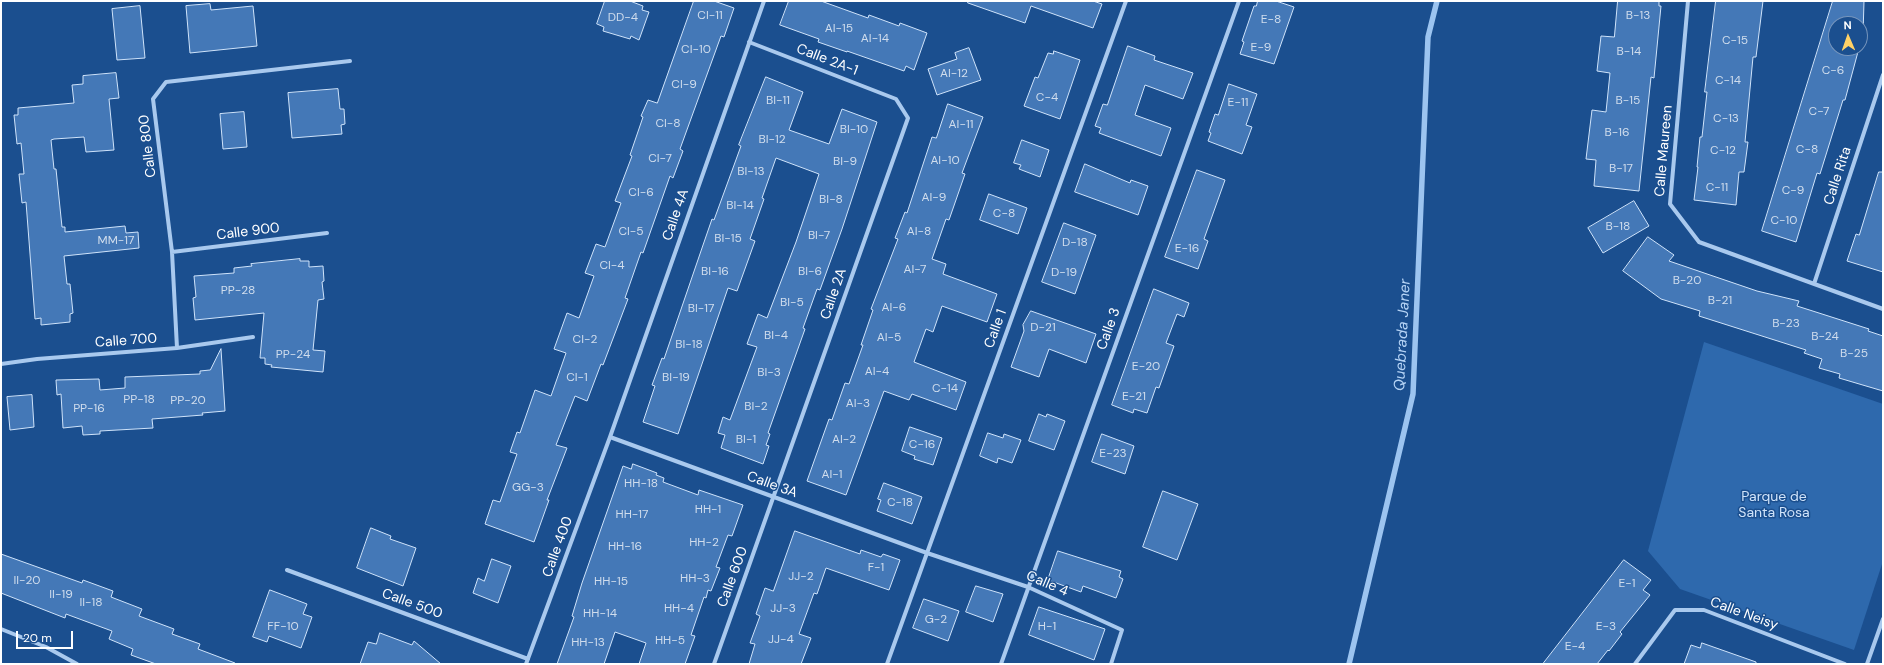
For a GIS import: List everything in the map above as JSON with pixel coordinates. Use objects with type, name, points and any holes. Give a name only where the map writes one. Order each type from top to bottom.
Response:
[{"type":"street","name":"Calle 4A","points":[[610,437],[764,1]]},
{"type":"street","name":"Calle 1","points":[[887,664],[1126,1]]},
{"type":"street","name":"Calle 3","points":[[1001,664],[1239,1]]},
{"type":"street","name":"Calle Maureen","points":[[1688,1],[1670,204],[1699,242],[1883,309]]},
{"type":"street","name":"Calle 2A-1","points":[[749,42],[896,99]]},
{"type":"street","name":"Calle 800","points":[[177,348],[172,252],[153,99],[166,82],[350,61]]},
{"type":"street","name":"Calle Rita","points":[[1814,284],[1883,75]]},
{"type":"street","name":"Calle 2A","points":[[773,497],[908,118],[896,99]]},
{"type":"street","name":"Calle 900","points":[[172,252],[327,233]]},
{"type":"street","name":"Calle 700","points":[[1,364],[37,359],[177,348],[252,337]]},
{"type":"street","name":"Calle 3A","points":[[610,437],[927,553]]},
{"type":"street","name":"Calle 400","points":[[526,664],[610,437]]},
{"type":"street","name":"Calle 600","points":[[714,664],[773,497]]},
{"type":"street","name":"Calle 4","points":[[927,553],[1028,587],[1122,630],[1111,664]]},
{"type":"street","name":"Calle 500","points":[[287,570],[528,659]]},
{"type":"street","name":"Calle Neisy","points":[[1635,664],[1675,610],[1689,609],[1704,610],[1845,664]]},
{"type":"street","points":[[1867,664],[1883,619]]},
{"type":"street","points":[[1,629],[46,647],[77,664]]},
{"type":"green space","name":"Parque de Santa Rosa","points":[[1704,342],[1883,404],[1883,561],[1854,650],[1680,589],[1648,551]]},
{"type":"building","points":[[605,1],[630,1],[643,6],[642,10],[649,12],[639,40],[631,36],[630,39],[603,31],[604,27],[597,24]]},
{"type":"building","points":[[694,1],[714,1],[734,8],[724,37],[721,36],[680,149],[683,151],[673,178],[670,176],[643,253],[641,252],[625,298],[628,299],[603,365],[601,364],[587,401],[575,396],[556,445],[567,448],[547,500],[549,500],[534,542],[485,524],[493,500],[500,502],[517,454],[510,452],[517,432],[520,433],[535,390],[551,396],[566,353],[554,349],[567,313],[579,318],[594,276],[585,273],[596,244],[605,247],[621,203],[615,201],[632,156],[630,155],[643,117],[641,116],[648,100],[657,103]]},
{"type":"building","points":[[789,1],[821,1],[868,18],[869,15],[899,26],[900,23],[927,33],[914,70],[906,66],[904,71],[847,52],[818,42],[819,39],[780,25]]},
{"type":"building","points":[[968,1],[1093,1],[1102,4],[1093,28],[1031,6],[1025,23],[968,3]]},
{"type":"building","points":[[1258,1],[1276,1],[1294,7],[1274,64],[1240,54],[1244,42],[1242,41],[1254,6],[1256,6]]},
{"type":"building","points":[[1618,1],[1659,1],[1659,6],[1661,6],[1654,78],[1651,77],[1639,191],[1594,186],[1596,160],[1586,159],[1592,110],[1606,112],[1610,73],[1597,71],[1601,36],[1614,37]]},
{"type":"building","points":[[1716,1],[1763,1],[1756,57],[1753,57],[1745,142],[1748,142],[1744,172],[1739,172],[1736,205],[1694,200]]},
{"type":"building","points":[[1833,1],[1864,1],[1864,16],[1828,16]]},
{"type":"building","points":[[210,4],[211,10],[253,6],[257,46],[190,53],[186,6]]},
{"type":"building","points":[[140,6],[145,58],[117,60],[112,9]]},
{"type":"building","points":[[1828,17],[1828,56],[1857,56],[1845,100],[1843,100],[1820,174],[1817,173],[1796,242],[1762,231]]},
{"type":"building","points":[[1128,46],[1155,56],[1154,60],[1193,73],[1183,99],[1145,85],[1135,115],[1171,128],[1161,156],[1099,133],[1101,128],[1095,126],[1103,104],[1107,105]]},
{"type":"building","points":[[969,48],[981,80],[937,95],[928,69],[957,59],[955,53]]},
{"type":"building","points":[[1054,51],[1080,60],[1060,119],[1024,106],[1035,77],[1038,78],[1048,53],[1053,54]]},
{"type":"building","points":[[116,73],[119,98],[109,99],[114,150],[86,152],[84,137],[54,139],[51,140],[54,169],[56,169],[62,227],[65,227],[65,232],[125,226],[126,233],[138,232],[139,248],[64,256],[67,284],[70,284],[73,313],[70,314],[70,322],[41,325],[41,318],[35,319],[26,202],[22,203],[19,174],[24,174],[21,143],[17,144],[14,115],[18,115],[18,108],[74,103],[72,85],[83,84],[83,76]]},
{"type":"building","points":[[766,77],[803,92],[789,130],[829,144],[842,109],[877,122],[842,229],[820,290],[817,289],[803,328],[805,329],[768,433],[770,434],[766,445],[769,446],[763,464],[721,448],[725,435],[718,433],[723,417],[730,420],[757,347],[747,344],[758,314],[767,318],[796,242],[819,174],[776,158],[750,239],[755,241],[737,291],[728,288],[678,434],[643,422],[655,386],[652,385],[662,358],[664,359],[712,219],[714,220],[741,146],[739,145]]},
{"type":"building","points":[[1229,84],[1257,94],[1246,125],[1252,127],[1242,154],[1208,141],[1211,133],[1209,132],[1215,114],[1218,115]]},
{"type":"building","points":[[338,89],[340,109],[344,109],[345,124],[341,125],[342,134],[292,138],[288,93]]},
{"type":"building","points":[[948,104],[983,117],[962,173],[965,174],[949,220],[946,219],[932,259],[946,264],[943,274],[997,294],[987,322],[942,306],[933,332],[926,329],[914,362],[966,382],[956,410],[912,394],[909,400],[884,391],[846,495],[807,481],[829,419],[832,420],[845,383],[849,384],[863,345],[861,345],[873,310],[871,309],[898,239],[895,238],[905,212],[907,213],[932,137],[936,138]]},
{"type":"building","points":[[244,112],[247,147],[223,149],[220,114]]},
{"type":"building","points":[[1022,140],[1049,150],[1040,177],[1019,169],[1021,165],[1014,163]]},
{"type":"building","points":[[1085,164],[1130,183],[1131,180],[1148,186],[1138,215],[1075,192]]},
{"type":"building","points":[[1197,170],[1225,180],[1204,239],[1208,241],[1198,269],[1165,257]]},
{"type":"building","points":[[1879,172],[1883,172],[1883,272],[1847,261],[1856,234],[1859,235]]},
{"type":"building","points":[[989,194],[1027,208],[1018,234],[980,220]]},
{"type":"building","points":[[1634,201],[1649,226],[1603,253],[1588,228]]},
{"type":"building","points":[[1064,223],[1096,235],[1075,294],[1042,282]]},
{"type":"building","points":[[1648,237],[1674,255],[1669,261],[1757,291],[1799,301],[1797,306],[1869,329],[1868,331],[1883,336],[1883,391],[1839,378],[1840,374],[1819,368],[1822,359],[1804,353],[1806,350],[1699,316],[1700,311],[1661,299],[1623,271]]},
{"type":"building","points":[[300,259],[300,261],[309,261],[309,267],[323,266],[324,281],[322,282],[324,299],[318,300],[313,350],[325,351],[323,372],[271,367],[272,365],[265,364],[265,358],[260,358],[264,313],[195,320],[193,298],[196,297],[194,276],[234,273],[234,268],[252,266],[251,264]]},
{"type":"building","points":[[1154,289],[1189,303],[1184,317],[1177,314],[1166,343],[1174,346],[1159,388],[1156,387],[1147,413],[1134,409],[1133,413],[1112,405]]},
{"type":"building","points":[[1031,311],[1096,334],[1086,363],[1049,349],[1039,377],[1011,367],[1024,331],[1023,325]]},
{"type":"building","points":[[221,349],[225,411],[202,413],[203,415],[152,419],[153,428],[100,431],[100,434],[83,435],[82,426],[63,428],[61,394],[57,395],[56,380],[99,379],[100,390],[125,388],[125,377],[200,374],[200,371],[210,370]]},
{"type":"building","points":[[32,395],[34,427],[10,430],[7,397]]},
{"type":"building","points":[[1039,414],[1046,417],[1047,414],[1065,421],[1054,450],[1029,441]]},
{"type":"building","points":[[910,427],[942,438],[933,465],[914,459],[915,456],[902,451]]},
{"type":"building","points":[[988,433],[1003,438],[1004,434],[1021,440],[1012,463],[998,458],[997,463],[980,456]]},
{"type":"building","points":[[1102,434],[1134,446],[1125,474],[1092,462]]},
{"type":"building","points":[[633,464],[657,473],[656,475],[664,478],[663,482],[698,495],[699,490],[743,505],[732,536],[728,535],[716,567],[720,568],[711,591],[708,590],[706,598],[704,597],[691,635],[695,636],[685,664],[639,664],[646,643],[615,632],[604,664],[557,664],[574,617],[572,616],[582,583],[623,466],[631,469]]},
{"type":"building","points":[[884,483],[922,497],[912,524],[877,511],[881,500],[878,499]]},
{"type":"building","points":[[1163,491],[1198,504],[1177,560],[1143,547]]},
{"type":"building","points":[[371,528],[391,536],[390,539],[416,548],[403,586],[357,568]]},
{"type":"building","points":[[795,531],[860,554],[861,550],[881,557],[883,554],[900,560],[889,590],[826,568],[817,594],[814,593],[799,634],[811,638],[801,664],[749,664],[755,644],[750,643],[760,616],[756,614],[765,588],[773,591]]},
{"type":"building","points":[[1058,551],[1121,571],[1119,577],[1123,579],[1116,598],[1083,586],[1081,592],[1048,580]]},
{"type":"building","points":[[1,554],[82,583],[83,580],[113,591],[111,597],[142,609],[139,616],[174,629],[172,634],[200,644],[198,649],[235,663],[156,664],[131,655],[133,649],[109,639],[112,631],[66,614],[65,618],[1,593]]},
{"type":"building","points":[[492,559],[511,566],[498,603],[473,593],[478,578],[484,581]]},
{"type":"building","points":[[1624,560],[1651,580],[1643,590],[1650,595],[1620,632],[1622,634],[1609,651],[1608,650],[1597,664],[1543,664]]},
{"type":"building","points":[[976,586],[1003,594],[993,622],[966,612]]},
{"type":"building","points":[[270,590],[307,604],[303,614],[312,617],[301,648],[269,636],[267,642],[253,637]]},
{"type":"building","points":[[924,599],[959,611],[948,641],[913,628]]},
{"type":"building","points":[[1039,607],[1105,629],[1094,660],[1029,635]]},
{"type":"building","points":[[380,633],[412,645],[414,641],[441,664],[360,664],[368,642],[376,644]]},
{"type":"building","points":[[1702,643],[1756,662],[1756,664],[1684,664],[1691,645],[1700,648]]},
{"type":"waterway","name":"Quebrada Janer","points":[[1349,664],[1413,394],[1428,37],[1437,1]]}]
